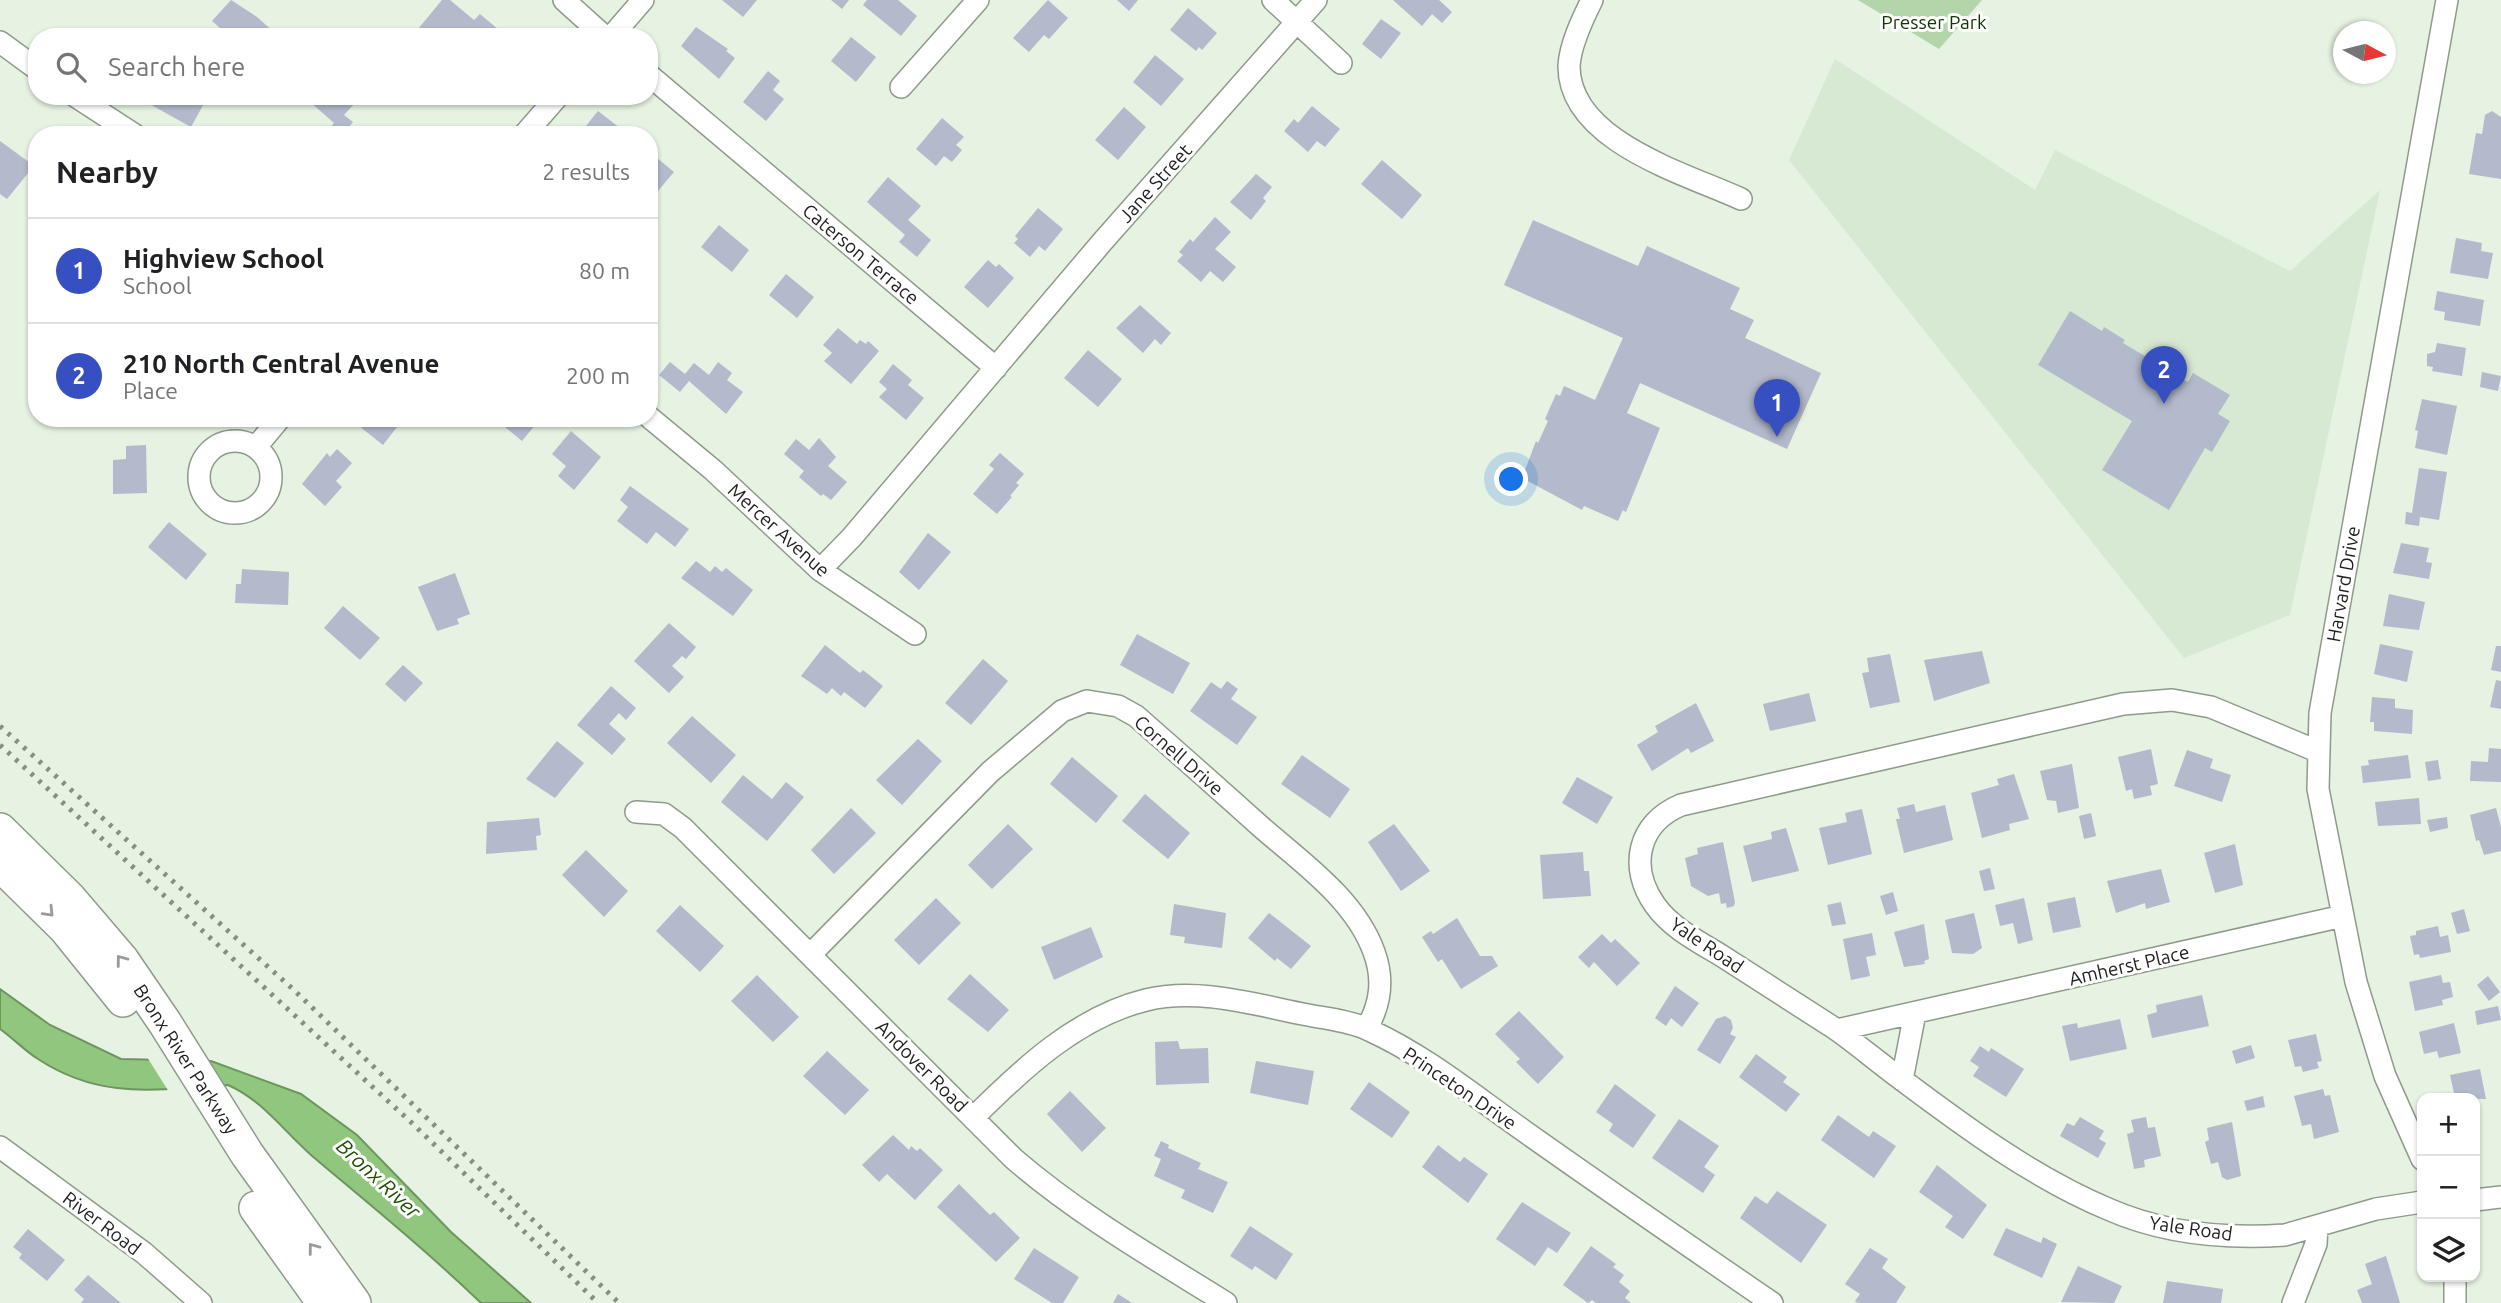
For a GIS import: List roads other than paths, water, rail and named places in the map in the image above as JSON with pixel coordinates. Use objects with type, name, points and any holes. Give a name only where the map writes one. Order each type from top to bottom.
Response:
[{"type":"highway","name":"Bronx River Parkway","points":[[0,830],[95,927],[145,993],[174,1057],[189,1102],[270,1228],[324,1303]]},
{"type":"highway","name":"Bronx River Parkway","points":[[0,864],[85,951],[174,1057],[354,1303]]},
{"type":"street","points":[[564,0],[595,28]]},
{"type":"street","points":[[619,28],[643,0]]},
{"type":"street","points":[[901,87],[978,0]]},
{"type":"street","points":[[1273,0],[1341,63]]},
{"type":"street","name":"Jane Street","points":[[996,368],[1316,0]]},
{"type":"street","points":[[1592,0],[1569,63],[1572,89],[1584,111],[1602,131],[1631,149],[1741,199]]},
{"type":"street","name":"Harvard Drive","points":[[2421,1156],[2373,1042],[2321,812],[2317,751],[2325,686],[2447,0]]},
{"type":"street","points":[[0,42],[28,62]]},
{"type":"street","name":"Caterson Terrace","points":[[658,83],[996,368]]},
{"type":"street","points":[[89,105],[121,126]]},
{"type":"street","points":[[532,126],[550,105]]},
{"type":"street","points":[[820,570],[852,537],[996,368]]},
{"type":"street","name":"Mercer Avenue","points":[[658,424],[713,470],[820,570],[915,634]]},
{"type":"street","points":[[256,447],[273,427]]},
{"type":"street","name":"Yale Road","points":[[2317,751],[2211,707],[2158,700],[2123,704],[1697,801],[1657,817],[1644,840],[1641,855],[1644,882],[1656,907],[1680,929],[1837,1030],[1902,1080],[2045,1177],[2088,1200],[2139,1221],[2210,1234],[2253,1236],[2284,1235],[2387,1207],[2417,1203]]},
{"type":"street","name":"Cornell Drive","points":[[811,954],[990,772],[1062,711],[1087,701],[1118,706],[1136,716],[1344,903],[1367,936],[1379,970],[1379,1003],[1367,1028]]},
{"type":"street","name":"Andover Road","points":[[636,813],[664,814],[683,828],[1014,1159],[1072,1205],[1226,1303]]},
{"type":"street","name":"Amherst Place","points":[[1837,1030],[2343,916]]},
{"type":"street","name":"Princeton Drive","points":[[973,1118],[1057,1043],[1079,1028],[1103,1015],[1148,999],[1187,995],[1213,998],[1367,1028],[1447,1074],[1522,1130],[1772,1303]]},
{"type":"street","points":[[1902,1080],[1914,1013]]},
{"type":"street","name":"River Road","points":[[0,1147],[144,1253],[201,1303]]},
{"type":"street","points":[[2480,1199],[2501,1197]]},
{"type":"street","points":[[2293,1303],[2316,1244],[2317,1226]]},
{"type":"street","points":[[2455,1282],[2455,1303]]},
{"type":"water","name":"Bronx River","points":[[0,989],[50,1025],[121,1059],[211,1061],[301,1094],[357,1135],[451,1232],[531,1303],[481,1303],[307,1151],[254,1100],[228,1085],[154,1090],[108,1087],[62,1072],[38,1059],[0,1029]]},
{"type":"railway","points":[[0,726],[295,991],[619,1303]]},
{"type":"railway","points":[[0,745],[413,1124],[598,1303]]},
{"type":"place","name":"210 North Central Avenue","points":[[2164,404]]},
{"type":"place","name":"Highview School","points":[[1777,437]]},
{"type":"park label","name":"Presser Park","points":[[1934,22]]}]
